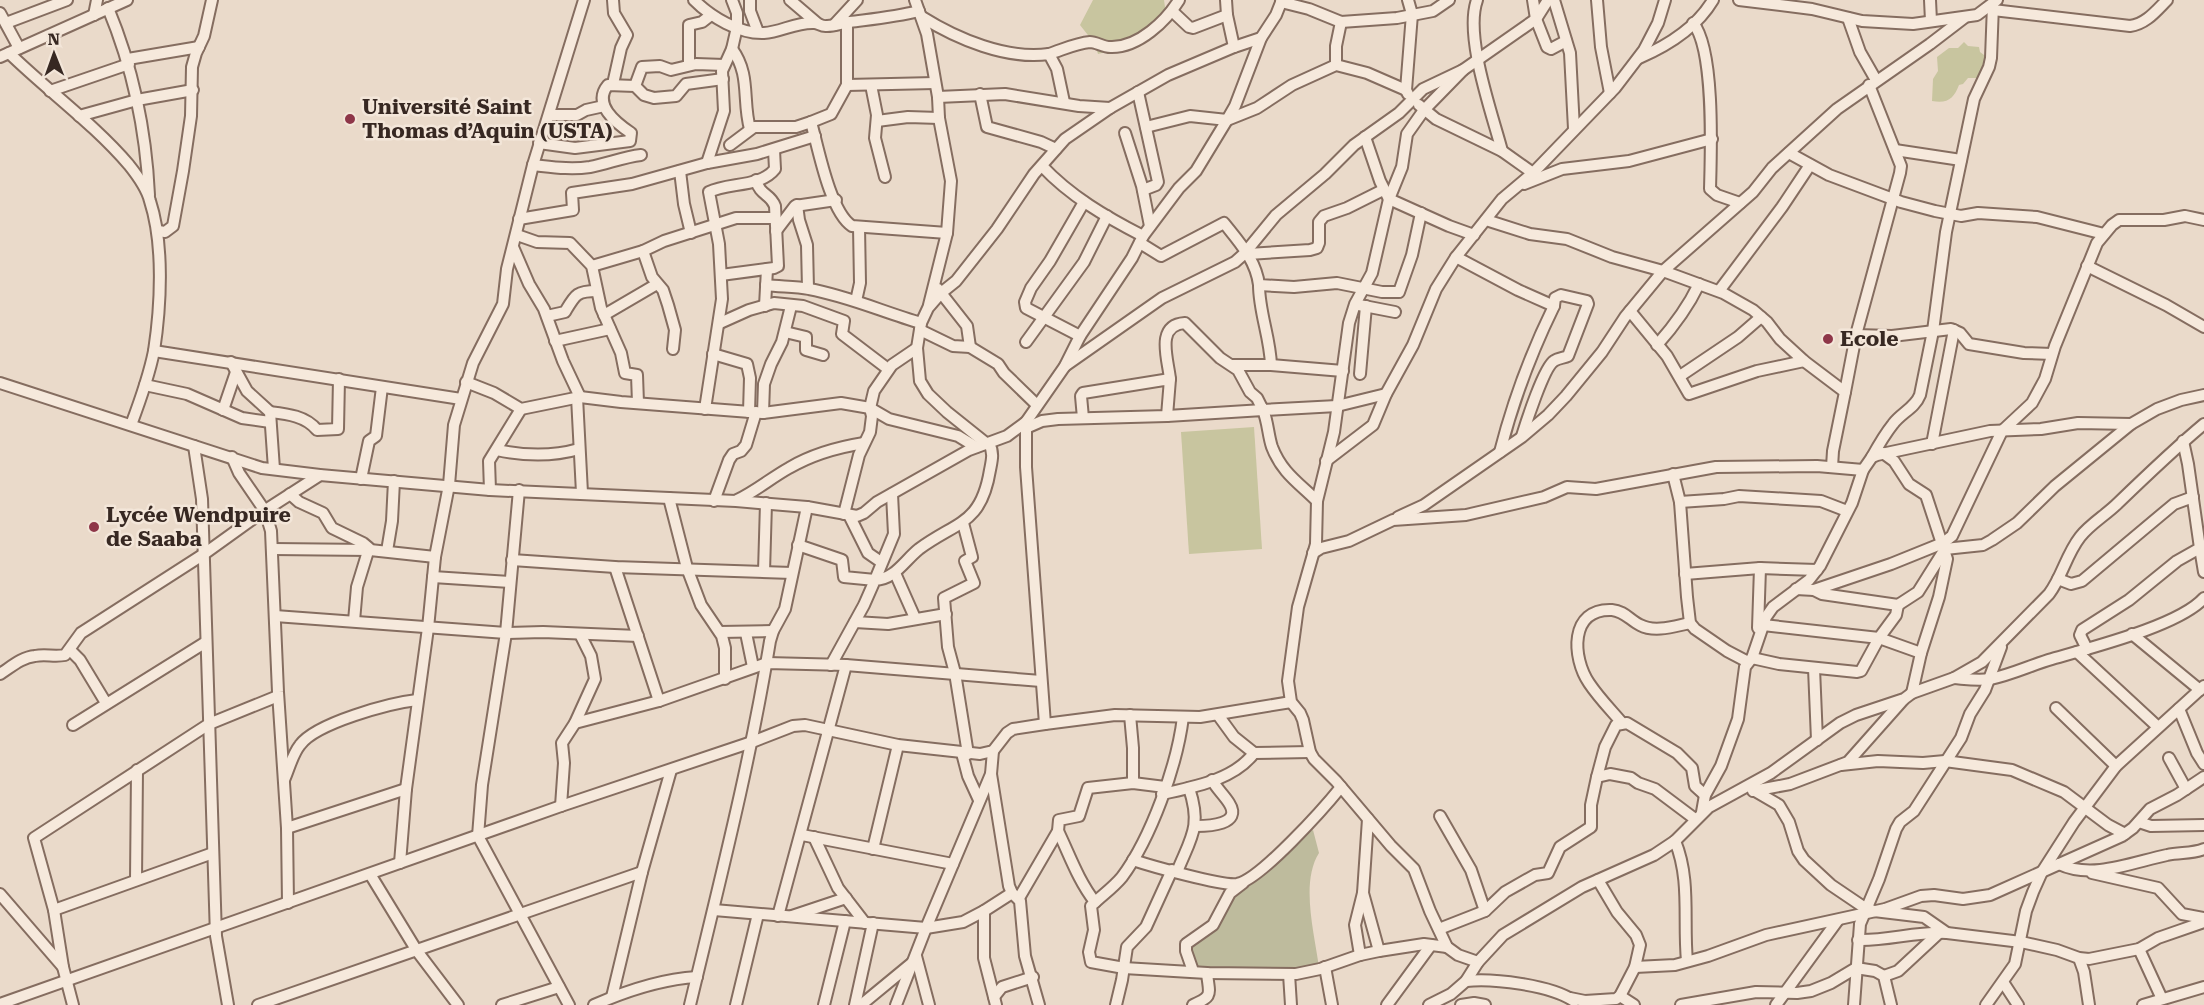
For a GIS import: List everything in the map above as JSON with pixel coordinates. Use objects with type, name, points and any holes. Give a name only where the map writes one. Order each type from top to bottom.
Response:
[{"type":"street","points":[[67,0],[48,3],[3,18],[9,53],[130,166],[150,198]]},
{"type":"street","points":[[94,15],[97,0]]},
{"type":"street","points":[[9,53],[127,0]]},
{"type":"street","points":[[158,231],[165,232],[173,226],[188,143],[192,67],[204,36],[212,0]]},
{"type":"street","points":[[400,863],[406,789],[428,628],[435,557],[449,485],[454,426],[472,363],[502,304],[507,269],[532,165],[584,0]]},
{"type":"street","points":[[613,0],[614,14],[627,35],[621,48],[613,84]]},
{"type":"street","points":[[694,0],[711,15],[737,27],[758,32],[817,23]]},
{"type":"street","points":[[707,163],[724,111],[723,65],[732,49],[737,27],[737,13],[732,0]]},
{"type":"street","points":[[790,0],[822,26],[883,19],[919,10]]},
{"type":"street","points":[[834,25],[857,0]]},
{"type":"street","points":[[919,10],[944,29],[988,46],[1029,56],[1049,54],[1089,42],[1111,48],[1129,43],[1148,32],[1172,11],[1179,0]]},
{"type":"street","points":[[1226,0],[1234,47]]},
{"type":"street","points":[[1065,366],[1153,304],[1235,262],[1247,253],[1276,215],[1308,190],[1354,145],[1399,113],[1409,94],[1412,14],[1408,0]]},
{"type":"street","points":[[1045,724],[1026,467],[1026,425],[1037,405],[1065,366],[1080,336],[1141,239],[1179,188],[1196,171],[1227,120],[1235,106],[1261,38],[1282,1],[1341,22],[1397,18],[1433,11],[1449,0]]},
{"type":"street","points":[[1477,0],[1475,43],[1480,73],[1502,150]]},
{"type":"street","points":[[1533,0],[1544,44],[1549,49],[1566,41]]},
{"type":"street","points":[[1360,374],[1361,305],[1364,288],[1372,273],[1377,253],[1386,194],[1402,167],[1407,134],[1424,110],[1463,70],[1536,19],[1548,0]]},
{"type":"street","points":[[1554,0],[1570,59],[1574,129]]},
{"type":"street","points":[[1597,0],[1601,47],[1610,93]]},
{"type":"street","points":[[1326,461],[1373,425],[1386,394],[1413,345],[1436,289],[1456,257],[1502,199],[1533,172],[1610,93],[1636,60],[1658,23],[1665,0]]},
{"type":"street","points":[[1636,60],[1659,50],[1706,12],[1713,0]]},
{"type":"street","points":[[1739,0],[1812,9],[1879,24],[1913,24],[1964,18],[1977,15],[1995,5],[2130,26],[2139,25],[2147,20],[2167,0]]},
{"type":"street","points":[[1930,0],[1931,21]]},
{"type":"street","points":[[737,13],[750,5],[758,32]]},
{"type":"street","points":[[1699,816],[1738,719],[1742,679],[1763,625],[1773,607],[1809,580],[1817,570],[1852,503],[1863,470],[1893,424],[1916,404],[1933,331],[1942,255],[1974,99],[1991,58],[1995,5]]},
{"type":"street","points":[[108,8],[128,62],[137,100],[148,163],[150,198],[158,231],[159,296],[154,351],[131,425]]},
{"type":"street","points":[[798,545],[842,560],[843,576],[884,579],[895,573],[928,543],[963,523],[987,490],[993,456],[923,388],[920,381],[917,348],[921,326],[938,289],[947,233],[951,181],[927,34],[919,10]]},
{"type":"street","points":[[1172,11],[1193,28],[1227,15]]},
{"type":"street","points":[[689,65],[689,25],[701,22],[711,15]]},
{"type":"street","points":[[1832,467],[1833,451],[1856,335],[1894,199],[1900,166],[1873,83],[1848,18]]},
{"type":"street","points":[[1313,553],[1321,548],[1349,541],[1424,506],[1522,437],[1566,396],[1663,271],[1753,192],[1772,168],[1837,109],[1964,18]]},
{"type":"street","points":[[730,145],[754,127],[796,127],[832,113],[847,86],[847,22]]},
{"type":"street","points":[[1336,65],[1336,46],[1341,22]]},
{"type":"street","points":[[1693,23],[1703,42],[1712,139],[1710,189],[1717,195],[1740,203]]},
{"type":"street","points":[[938,289],[956,280],[997,229],[1026,184],[1065,139],[1110,108],[1168,75],[1261,38]]},
{"type":"street","points":[[50,91],[128,62],[199,47]]},
{"type":"street","points":[[732,49],[744,73],[746,111],[750,129]]},
{"type":"street","points":[[1049,54],[1057,69],[1064,102]]},
{"type":"street","points":[[635,86],[642,67],[660,66],[671,70],[689,65],[723,65]]},
{"type":"street","points":[[1146,127],[1190,116],[1227,120],[1257,108],[1292,85],[1336,65],[1367,74],[1409,94],[1436,119],[1502,150],[1533,172]]},
{"type":"street","points":[[1409,94],[1463,70]]},
{"type":"street","points":[[539,143],[575,148],[630,141],[631,133],[618,125],[604,106],[604,91],[608,85],[635,86],[642,94],[650,97],[671,98],[676,96],[686,84],[723,78]]},
{"type":"street","points":[[847,86],[935,82]]},
{"type":"street","points":[[872,85],[877,121],[875,138],[885,177]]},
{"type":"street","points":[[79,116],[137,100],[192,90]]},
{"type":"street","points":[[1138,92],[1158,182],[1143,190]]},
{"type":"street","points":[[980,94],[987,127],[1034,140],[1056,149]]},
{"type":"street","points":[[938,97],[1005,94],[1079,106],[1110,108]]},
{"type":"street","points":[[549,115],[577,115],[586,110],[604,106]]},
{"type":"street","points":[[877,121],[908,117],[939,118]]},
{"type":"street","points":[[811,122],[819,154],[836,200],[848,223],[859,227],[890,227],[947,233]]},
{"type":"street","points":[[770,127],[787,146]]},
{"type":"street","points":[[717,131],[741,157]]},
{"type":"street","points":[[1125,133],[1143,190],[1150,226]]},
{"type":"street","points":[[519,219],[573,210],[572,193],[632,184],[707,163],[774,150],[815,136]]},
{"type":"street","points":[[1365,137],[1386,194],[1421,213],[1474,235]]},
{"type":"street","points":[[1513,189],[1562,169],[1629,161],[1712,139]]},
{"type":"street","points":[[705,409],[722,299],[719,244],[710,191],[756,180],[774,170],[774,150]]},
{"type":"street","points":[[1895,150],[1961,160]]},
{"type":"street","points":[[1789,153],[1829,175],[1894,199],[1950,215],[1978,213],[2037,217],[2104,234]]},
{"type":"street","points":[[532,165],[567,169],[590,167],[641,155]]},
{"type":"street","points":[[1719,291],[1782,207],[1810,165]]},
{"type":"street","points":[[1042,166],[1059,184],[1141,239],[1161,256],[1224,223],[1258,272],[1260,307],[1269,342],[1271,365]]},
{"type":"street","points":[[680,171],[684,204],[691,233]]},
{"type":"street","points":[[721,275],[776,268],[778,265],[774,202],[760,192],[756,180]]},
{"type":"street","points":[[1247,253],[1317,248],[1319,222],[1324,216],[1386,194]]},
{"type":"street","points":[[776,231],[797,205],[836,200]]},
{"type":"street","points":[[1080,336],[1026,308],[1025,299],[1084,202]]},
{"type":"street","points":[[797,205],[807,245],[808,288]]},
{"type":"street","points":[[1259,285],[1294,287],[1333,283],[1382,292],[1401,291],[1421,213]]},
{"type":"street","points":[[1026,342],[1084,262],[1107,216]]},
{"type":"street","points":[[1814,590],[1822,594],[1898,605],[1918,592],[1944,546],[1953,536],[2002,431],[2032,403],[2046,379],[2052,354],[2097,243],[2119,220],[2164,220],[2185,216],[2204,220]]},
{"type":"street","points":[[592,266],[742,217],[774,218]]},
{"type":"street","points":[[1486,219],[1521,232],[1567,239],[1612,257],[1663,271],[1719,291],[1761,317],[1804,361],[1845,392]]},
{"type":"street","points":[[856,301],[860,283],[859,227]]},
{"type":"street","points":[[517,235],[537,242],[570,243],[592,266],[604,315],[621,353],[625,373],[637,375],[638,403]]},
{"type":"street","points":[[513,247],[529,284],[547,316],[578,397],[582,493]]},
{"type":"street","points":[[643,251],[657,284],[663,290],[674,326],[673,349]]},
{"type":"street","points":[[1456,257],[1554,306]]},
{"type":"street","points":[[2087,266],[2166,305],[2204,327]]},
{"type":"street","points":[[765,306],[767,269]]},
{"type":"street","points":[[604,315],[657,284]]},
{"type":"street","points":[[1658,345],[1689,304],[1699,284]]},
{"type":"street","points":[[766,285],[808,288],[856,301],[921,326],[953,346],[969,347],[998,364],[1004,373],[1037,405]]},
{"type":"street","points":[[938,289],[967,326],[969,347]]},
{"type":"street","points":[[547,316],[565,312],[577,294],[584,291],[597,291]]},
{"type":"street","points":[[1500,452],[1528,362],[1554,306],[1555,298],[1561,295],[1588,304],[1568,356],[1554,360],[1548,368],[1522,437]]},
{"type":"street","points":[[720,323],[774,303],[813,309],[844,321],[842,334],[888,369]]},
{"type":"street","points":[[1361,305],[1395,312]]},
{"type":"street","points":[[1361,305],[1349,323],[1334,432],[1317,501],[1317,538],[1298,607],[1288,681],[1291,702],[1303,720],[1310,752],[1391,846],[1414,869],[1430,912],[1448,947]]},
{"type":"street","points":[[714,501],[731,456],[741,451],[746,445],[764,384],[785,332],[791,306]]},
{"type":"street","points":[[1630,311],[1680,376],[1686,392],[1694,394],[1757,371],[1804,361]]},
{"type":"street","points":[[1680,376],[1738,337],[1761,317]]},
{"type":"street","points":[[1167,416],[1170,379],[1165,336],[1169,329],[1180,324],[1189,325],[1220,358],[1238,370],[1263,410],[1271,445],[1276,456],[1293,481],[1317,501]]},
{"type":"street","points":[[555,341],[610,329]]},
{"type":"street","points":[[1856,335],[1892,336],[1954,330],[1969,344],[2024,353],[2052,354]]},
{"type":"street","points":[[1932,444],[1954,330]]},
{"type":"street","points":[[785,332],[806,337],[806,350],[823,355]]},
{"type":"street","points":[[881,562],[868,553],[847,515],[859,455],[872,423],[870,408],[874,391],[888,369],[900,358],[917,348]]},
{"type":"street","points":[[154,351],[233,367],[339,379],[461,399]]},
{"type":"street","points":[[713,354],[746,363],[756,412]]},
{"type":"street","points":[[1232,365],[1271,365],[1343,371]]},
{"type":"street","points":[[223,410],[233,367]]},
{"type":"street","points":[[233,367],[250,394],[270,417],[274,469]]},
{"type":"street","points":[[145,385],[188,394],[242,417],[307,420],[316,430],[338,429],[339,379]]},
{"type":"street","points":[[1083,418],[1083,393],[1170,379]]},
{"type":"street","points":[[466,382],[494,393],[521,409],[578,397],[756,412],[841,403],[870,408],[889,419],[958,436],[984,445]]},
{"type":"street","points":[[0,383],[232,457],[250,465],[274,469],[490,490],[766,503],[807,507],[857,516],[873,504],[984,445],[1026,425],[1047,420],[1167,416],[1336,406],[1386,394]]},
{"type":"street","points":[[361,479],[369,441],[376,436],[382,387]]},
{"type":"street","points":[[1796,589],[1814,590],[1944,546],[1983,545],[2018,523],[2055,486],[2131,424],[2181,399],[2204,395]]},
{"type":"street","points":[[490,490],[488,464],[521,409]]},
{"type":"street","points":[[1872,457],[1990,431],[2041,429],[2078,423],[2131,424]]},
{"type":"street","points":[[1429,1005],[1451,994],[1466,981],[1478,962],[1503,934],[1582,887],[1654,855],[1676,841],[1699,816],[1729,795],[1771,773],[1840,723],[1954,678],[1982,662],[2049,594],[2082,535],[2117,504],[2153,467],[2204,424]]},
{"type":"street","points":[[2183,441],[2204,572]]},
{"type":"street","points":[[736,501],[801,462],[844,446],[864,443]]},
{"type":"street","points":[[194,446],[202,499],[217,944],[228,1005]]},
{"type":"street","points":[[497,450],[522,455],[545,455],[579,449]]},
{"type":"street","points":[[1729,795],[1790,784],[1855,757],[1908,696],[1947,564],[1944,546],[1926,495],[1910,483],[1894,461],[1883,453]]},
{"type":"street","points":[[232,457],[265,511],[271,531],[278,696],[287,828],[288,903]]},
{"type":"street","points":[[1393,520],[1466,515],[1544,497],[1567,487],[1596,489],[1705,468],[1743,465],[1863,470]]},
{"type":"street","points":[[1673,474],[1680,502],[1690,623],[1695,629],[1728,651],[1750,660],[1861,671],[1879,638],[1896,615],[1898,605]]},
{"type":"street","points":[[0,674],[24,658],[38,655],[57,657],[65,655],[81,633],[204,554],[320,475]]},
{"type":"street","points":[[387,551],[392,521],[394,481]]},
{"type":"street","points":[[519,490],[506,633],[482,785],[478,836],[569,1005]]},
{"type":"street","points":[[290,494],[299,502],[323,513],[332,528],[363,543],[370,550]]},
{"type":"street","points":[[831,664],[855,622],[894,534],[892,494]]},
{"type":"street","points":[[1680,502],[1738,496],[1821,501],[1847,511]]},
{"type":"street","points":[[2058,579],[2071,584],[2082,581],[2174,504],[2193,497]]},
{"type":"street","points":[[669,498],[687,568],[706,614],[720,632],[725,648],[725,679]]},
{"type":"street","points":[[764,572],[766,503]]},
{"type":"street","points":[[690,1005],[752,742],[773,631],[785,609],[807,507]]},
{"type":"street","points":[[963,523],[972,556],[965,561],[974,583],[944,596],[948,647],[954,673],[968,776],[979,800]]},
{"type":"street","points":[[2158,727],[2082,650],[2080,635],[2082,630],[2128,600],[2177,561],[2200,548]]},
{"type":"street","points":[[273,549],[370,550],[435,557]]},
{"type":"street","points":[[354,621],[357,587],[370,550]]},
{"type":"street","points":[[513,560],[615,567],[792,573]]},
{"type":"street","points":[[615,567],[659,701]]},
{"type":"street","points":[[1685,574],[1760,568],[1817,570]]},
{"type":"street","points":[[1758,640],[1760,568]]},
{"type":"street","points":[[895,573],[915,618]]},
{"type":"street","points":[[433,577],[510,582]]},
{"type":"street","points":[[1954,678],[1988,679],[2082,650],[2132,634],[2194,608],[2204,598]]},
{"type":"street","points":[[1690,623],[1649,629],[1613,610],[1598,611],[1583,622],[1578,632],[1578,646],[1588,682],[1622,723],[1661,743],[1690,765],[1694,772],[1695,786],[1706,795]]},
{"type":"street","points":[[855,622],[888,624],[946,614]]},
{"type":"street","points":[[275,616],[506,633],[639,636]]},
{"type":"street","points":[[1763,625],[1879,638],[1921,653]]},
{"type":"street","points":[[720,632],[773,631]]},
{"type":"street","points":[[746,633],[753,667]]},
{"type":"street","points":[[561,806],[564,763],[562,743],[575,723],[595,679],[591,656],[580,634]]},
{"type":"street","points":[[1986,1005],[2015,964],[2026,912],[2042,872],[2085,806],[2116,766],[2202,688],[2132,634]]},
{"type":"street","points":[[73,724],[206,642]]},
{"type":"street","points":[[1854,1005],[1858,940],[1896,829],[1900,822],[1914,811],[1961,738],[1970,714],[1985,690],[2002,643]]},
{"type":"street","points":[[70,650],[80,660],[106,703]]},
{"type":"street","points":[[575,723],[659,701],[767,663],[831,664],[1041,681]]},
{"type":"street","points":[[778,916],[846,665]]},
{"type":"street","points":[[1814,668],[1817,740]]},
{"type":"street","points":[[74,1005],[63,967],[54,910],[34,838],[209,724],[278,696]]},
{"type":"street","points":[[283,783],[300,745],[320,729],[377,709],[417,700]]},
{"type":"street","points":[[1039,1005],[1033,977],[1025,956],[1015,895],[1009,886],[991,774],[993,751],[1010,731],[1045,724],[1095,716],[1218,715],[1291,702]]},
{"type":"street","points":[[2056,708],[2116,766]]},
{"type":"street","points":[[2179,709],[2197,753],[2204,764]]},
{"type":"street","points":[[1130,715],[1133,748],[1132,783]]},
{"type":"street","points":[[1218,715],[1234,737],[1254,753],[1310,752]]},
{"type":"street","points":[[1183,717],[1180,741],[1164,790],[1133,860],[1120,879],[1095,902],[1090,910],[1094,930],[1089,960],[1096,964],[1124,968],[1207,973],[1290,974],[1325,968],[1360,955],[1379,951],[1431,945],[1448,947],[1478,962]]},
{"type":"street","points":[[1439,929],[1485,911],[1505,892],[1535,874],[1548,873],[1560,847],[1590,829],[1592,799],[1605,747],[1616,725],[1622,723]]},
{"type":"street","points":[[0,1004],[796,725],[828,729],[898,744],[965,753],[993,751]]},
{"type":"street","points":[[873,849],[898,744]]},
{"type":"street","points":[[714,910],[926,928],[954,925],[1015,895],[1058,831],[1059,820],[1079,816],[1086,790],[1090,786],[1132,783],[1164,790],[1189,788],[1212,780],[1242,765],[1254,753]]},
{"type":"street","points":[[2169,758],[2186,789]]},
{"type":"street","points":[[1840,765],[1878,761],[1945,762],[2021,773],[2064,792],[2108,825],[2125,834]]},
{"type":"street","points":[[136,880],[137,770]]},
{"type":"street","points":[[612,997],[642,872],[671,770]]},
{"type":"street","points":[[896,1005],[991,774]]},
{"type":"street","points":[[1597,777],[1610,774],[1627,776],[1655,789],[1699,816]]},
{"type":"street","points":[[1635,967],[1666,966],[1687,961],[1766,935],[1838,920],[1867,910],[1928,895],[1977,898],[1990,895],[2125,834],[2150,809],[2204,777]]},
{"type":"street","points":[[1196,826],[1224,823],[1229,820],[1232,813],[1229,803],[1212,780]]},
{"type":"street","points":[[1193,971],[1186,944],[1213,925],[1230,893],[1316,817],[1341,787]]},
{"type":"street","points":[[1116,1005],[1126,947],[1146,927],[1193,837],[1196,826],[1195,805],[1189,788]]},
{"type":"street","points":[[287,828],[406,789]]},
{"type":"street","points":[[1755,791],[1779,805],[1789,822],[1798,850],[1804,860],[1831,885],[1867,910],[1924,917],[1943,933]]},
{"type":"street","points":[[1440,816],[1471,870],[1485,911]]},
{"type":"street","points":[[1360,955],[1355,926],[1363,893],[1368,819]]},
{"type":"street","points":[[2139,822],[2151,826],[2204,825]]},
{"type":"street","points":[[1058,831],[1065,842],[1081,884],[1095,902]]},
{"type":"street","points":[[801,835],[953,864]]},
{"type":"street","points":[[814,837],[838,888],[869,923]]},
{"type":"street","points":[[1676,841],[1686,881],[1687,961]]},
{"type":"street","points":[[2059,864],[2076,871],[2109,869],[2165,855],[2204,849]]},
{"type":"street","points":[[54,910],[213,854]]},
{"type":"street","points":[[1133,860],[1231,884],[1247,880]]},
{"type":"street","points":[[2086,871],[2158,888],[2182,914],[2204,920]]},
{"type":"street","points":[[258,1005],[642,872]]},
{"type":"street","points":[[370,874],[417,951],[458,1005]]},
{"type":"street","points":[[1466,981],[1505,982],[1585,1001],[1610,1000],[1620,996],[1635,967],[1640,945],[1636,935],[1617,912],[1598,880]]},
{"type":"street","points":[[1363,893],[1379,951]]},
{"type":"street","points":[[0,894],[63,967]]},
{"type":"street","points":[[790,916],[846,898]]},
{"type":"street","points":[[984,911],[984,958],[995,1003]]},
{"type":"street","points":[[736,1005],[758,914]]},
{"type":"street","points":[[1776,1005],[1838,920]]},
{"type":"street","points":[[1858,940],[1882,940],[1943,933],[2021,942],[2089,959],[2139,949],[2158,938],[2204,920]]},
{"type":"street","points":[[824,1005],[845,921]]},
{"type":"street","points":[[855,1005],[869,923]]},
{"type":"street","points":[[1884,976],[1902,968],[1943,933]]},
{"type":"street","points":[[1387,1005],[1431,945]]},
{"type":"street","points":[[2139,949],[2162,999]]},
{"type":"street","points":[[2079,958],[2084,972],[2089,1005]]},
{"type":"street","points":[[861,1005],[914,959]]},
{"type":"street","points":[[914,959],[928,1005]]},
{"type":"street","points":[[1325,968],[1332,1005]]},
{"type":"street","points":[[1681,1005],[1756,992],[1797,993],[1822,987],[1856,968],[1875,971],[1884,976],[1891,1005]]},
{"type":"street","points":[[1193,1005],[1209,995],[1207,973]]},
{"type":"street","points":[[1290,974],[1291,1005]]},
{"type":"street","points":[[594,1005],[670,979],[697,977]]},
{"type":"street","points":[[995,1003],[1002,987],[1033,977]]},
{"type":"street","points":[[2003,982],[2018,1005]]},
{"type":"street","points":[[502,1005],[559,987]]},
{"type":"street","points":[[2144,1005],[2204,987]]},
{"type":"street","points":[[1451,994],[1460,1005],[1474,1003],[1485,1005]]},
{"type":"street","points":[[1620,996],[1634,1005]]},
{"type":"street","points":[[1569,998],[1580,1005]]},
{"type":"shaded area","points":[[1093,0],[1164,0],[1166,14],[1132,45],[1098,54],[1095,44],[1080,25]]},
{"type":"shaded area","points":[[1964,42],[1968,46],[1979,47],[1980,52],[1988,58],[1979,78],[1968,78],[1946,101],[1932,101],[1933,79],[1938,71],[1937,57],[1949,48],[1958,48]]},
{"type":"shaded area","points":[[1254,427],[1262,549],[1189,554],[1181,432]]},
{"type":"shaded area","points":[[1313,830],[1319,853],[1310,879],[1310,909],[1319,968],[1296,975],[1195,971],[1186,939],[1218,920],[1228,897],[1296,839]]},
{"type":"place","name":"Université Saint Thomas d’Aquin (USTA)","points":[[350,119]]},
{"type":"place","name":"Ecole","points":[[1828,339]]},
{"type":"place","name":"Lycée Wendpuire de Saaba","points":[[94,527]]}]
